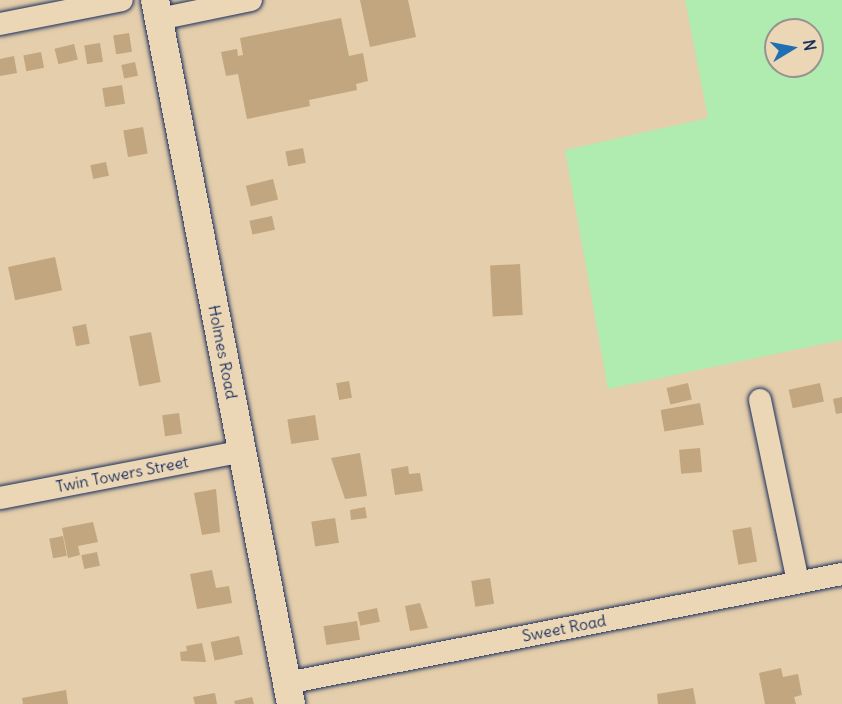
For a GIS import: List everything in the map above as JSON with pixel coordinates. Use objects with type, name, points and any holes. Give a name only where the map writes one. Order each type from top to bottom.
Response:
[{"type":"main road","name":"Holmes Road","points":[[157,9],[289,694]]},
{"type":"street","points":[[0,24],[122,0]]},
{"type":"street","points":[[157,9],[251,0]]},
{"type":"street","points":[[760,400],[798,582]]},
{"type":"street","name":"Twin Towers Street","points":[[0,498],[243,451]]},
{"type":"street","name":"Sweet Road","points":[[289,694],[842,574]]},
{"type":"green space","points":[[685,0],[842,0],[842,340],[608,389],[565,150],[708,118]]},
{"type":"building","points":[[360,0],[408,0],[416,37],[370,47]]},
{"type":"building","points":[[341,18],[349,56],[363,53],[368,81],[356,84],[357,90],[309,100],[310,106],[247,119],[238,74],[226,76],[221,52],[237,49],[238,56],[243,55],[240,38]]},
{"type":"building","points":[[129,33],[132,52],[116,54],[113,36]]},
{"type":"building","points":[[100,43],[103,62],[87,64],[84,46]]},
{"type":"building","points":[[74,44],[78,60],[58,64],[55,49]]},
{"type":"building","points":[[41,52],[44,68],[26,71],[23,55]]},
{"type":"building","points":[[14,56],[17,73],[0,76],[0,59]]},
{"type":"building","points":[[135,62],[138,76],[124,79],[121,65]]},
{"type":"building","points":[[122,85],[125,104],[105,107],[102,88]]},
{"type":"building","points":[[143,127],[148,154],[128,157],[123,130]]},
{"type":"building","points":[[303,148],[306,163],[288,166],[285,151]]},
{"type":"building","points":[[106,162],[109,176],[93,179],[90,165]]},
{"type":"building","points":[[273,179],[278,199],[251,206],[246,186]]},
{"type":"building","points":[[272,216],[275,230],[252,234],[250,221]]},
{"type":"building","points":[[55,257],[62,290],[15,300],[8,267]]},
{"type":"building","points":[[520,264],[523,315],[493,317],[490,266]]},
{"type":"building","points":[[86,324],[90,344],[76,346],[72,327]]},
{"type":"building","points":[[151,332],[161,382],[139,386],[129,336]]},
{"type":"building","points":[[349,381],[352,398],[339,400],[336,383]]},
{"type":"building","points":[[688,383],[692,400],[670,405],[667,388]]},
{"type":"building","points":[[820,383],[824,402],[793,408],[789,390]]},
{"type":"building","points":[[842,397],[842,413],[836,414],[833,399]]},
{"type":"building","points":[[700,403],[704,425],[664,432],[661,410]]},
{"type":"building","points":[[179,413],[182,434],[165,436],[162,415]]},
{"type":"building","points":[[315,415],[319,440],[291,444],[287,419]]},
{"type":"building","points":[[700,448],[702,472],[681,474],[679,450]]},
{"type":"building","points":[[360,453],[367,496],[345,499],[331,458]]},
{"type":"building","points":[[408,466],[409,474],[420,473],[423,491],[395,495],[391,469]]},
{"type":"building","points":[[216,489],[220,532],[202,535],[194,493]]},
{"type":"building","points":[[365,507],[367,518],[351,520],[350,510]]},
{"type":"building","points":[[335,518],[339,543],[315,546],[311,522]]},
{"type":"building","points":[[93,522],[98,542],[78,546],[80,555],[68,558],[62,528]]},
{"type":"building","points":[[751,527],[757,561],[738,565],[732,530]]},
{"type":"building","points":[[63,536],[67,556],[53,558],[49,539]]},
{"type":"building","points":[[97,552],[100,566],[84,569],[81,555]]},
{"type":"building","points":[[212,570],[216,588],[229,586],[232,603],[197,609],[190,574]]},
{"type":"building","points":[[490,578],[494,604],[475,607],[471,581]]},
{"type":"building","points":[[420,603],[428,628],[410,631],[405,606]]},
{"type":"building","points":[[377,608],[380,622],[360,626],[357,612]]},
{"type":"building","points":[[357,621],[360,640],[326,645],[323,626]]},
{"type":"building","points":[[239,636],[243,655],[215,661],[211,642]]},
{"type":"building","points":[[202,643],[206,662],[181,661],[180,652],[187,651],[186,646]]},
{"type":"building","points":[[781,668],[783,677],[798,674],[802,695],[794,697],[796,704],[765,704],[759,673]]},
{"type":"building","points":[[693,688],[696,704],[658,704],[657,694]]},
{"type":"building","points":[[66,690],[68,704],[23,704],[22,698]]},
{"type":"building","points":[[215,693],[217,704],[195,704],[193,697]]},
{"type":"building","points":[[252,697],[254,704],[235,704],[234,701]]}]
